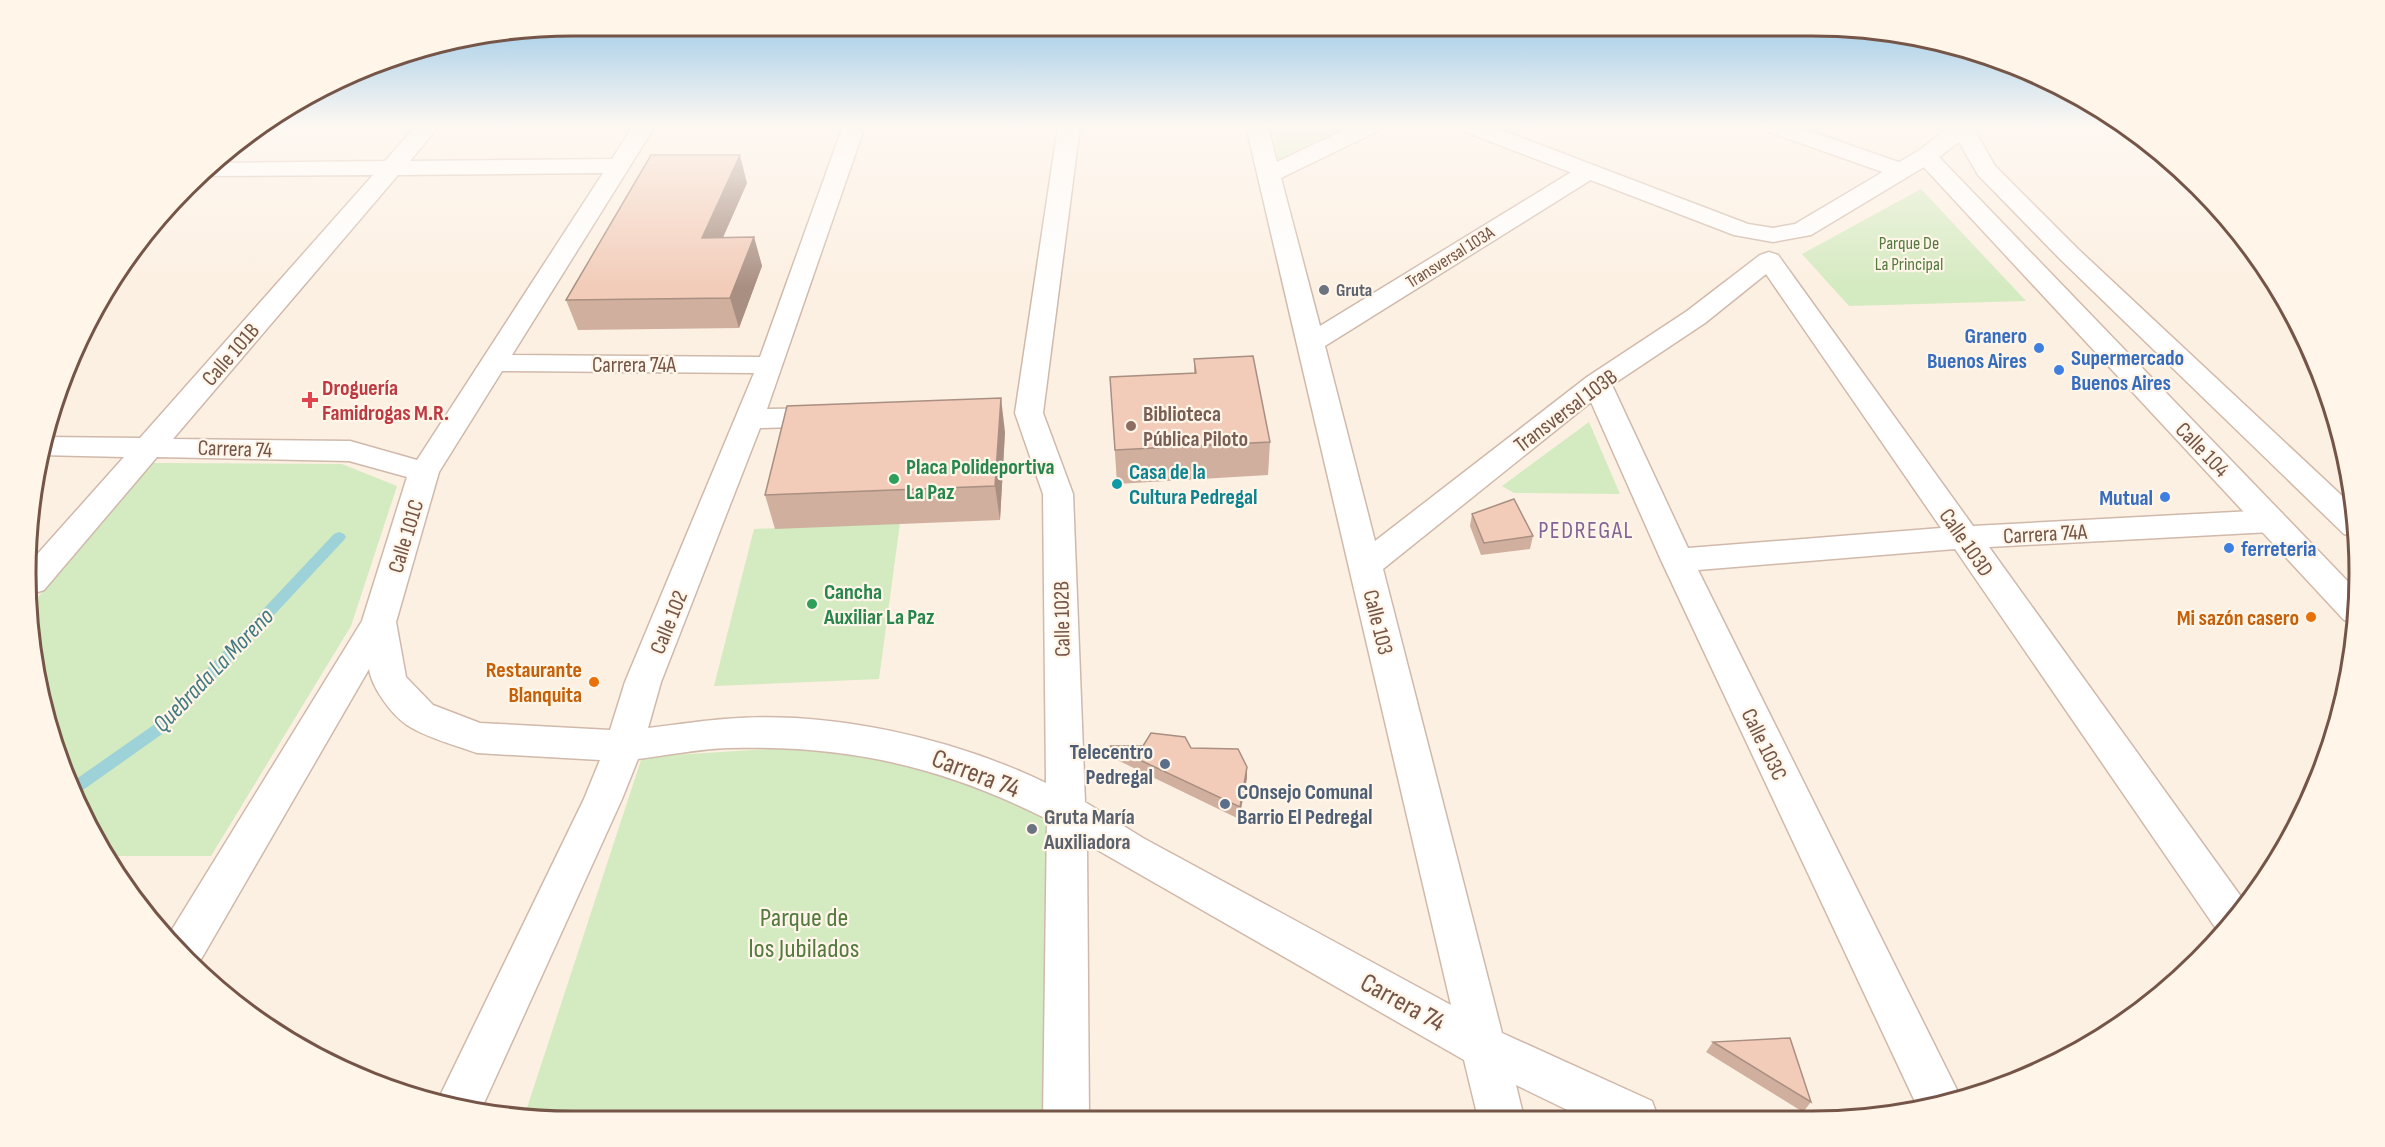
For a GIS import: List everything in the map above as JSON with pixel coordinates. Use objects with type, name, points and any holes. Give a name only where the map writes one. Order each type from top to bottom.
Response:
[{"type":"street","name":"Calle 101B","points":[[36,577],[381,180]]},
{"type":"street","name":"Calle 101C","points":[[186,946],[379,622],[424,472],[496,363],[611,180]]},
{"type":"street","name":"Calle 102","points":[[462,1099],[603,799],[624,746],[643,682],[771,365],[835,180]]},
{"type":"street","name":"Calle 102B","points":[[1059,180],[1017,413],[1058,494],[1067,811],[1066,1111]]},
{"type":"street","name":"Calle 103","points":[[1270,180],[1499,1111]]},
{"type":"street","name":"Transversal 103A","points":[[1311,344],[1575,180]]},
{"type":"street","points":[[1611,180],[1743,230],[1771,248],[1884,180]]},
{"type":"street","name":"Calle 104","points":[[1948,180],[2348,603]]},
{"type":"street","points":[[1996,180],[2346,518]]},
{"type":"street","name":"Transversal 103B","points":[[1365,566],[1597,383],[1696,317],[1771,248]]},
{"type":"street","name":"Calle 103D","points":[[1771,248],[1965,537],[2229,912]]},
{"type":"street","name":"Carrera 74A","points":[[496,363],[771,365]]},
{"type":"street","name":"Calle 103C","points":[[1597,383],[1677,560],[1936,1096]]},
{"type":"street","points":[[750,419],[855,417]]},
{"type":"street","name":"Carrera 74","points":[[51,446],[350,451],[424,472]]},
{"type":"street","name":"Carrera 74A","points":[[1677,560],[1965,537],[2271,521]]},
{"type":"street","name":"Carrera 74","points":[[379,622],[389,682],[420,715],[477,738],[624,746],[727,733],[826,735],[920,752],[1010,783],[1067,811],[1129,850],[1484,1047],[1620,1111]]},
{"type":"green space","name":"Parque De La Principal","points":[[1921,189],[2026,301],[1849,306],[1802,254]]},
{"type":"green space","points":[[1589,422],[1620,494],[1514,493],[1502,486]]},
{"type":"green space","points":[[153,463],[342,464],[397,486],[351,626],[211,856],[117,856],[91,811],[54,713],[46,678],[37,599]]},
{"type":"green space","name":"Cancha Auxiliar La Paz","points":[[900,523],[879,679],[714,686],[754,529]]},
{"type":"green space","name":"Parque de los Jubilados","points":[[801,747],[881,750],[1045,817],[1045,1111],[574,1111],[527,1109],[642,757]]},
{"type":"building","points":[[637,180],[729,180],[702,238],[754,237],[730,298],[566,300]]},
{"type":"building","points":[[1253,356],[1270,442],[1115,450],[1110,377],[1196,373],[1194,359]]},
{"type":"building","points":[[1001,398],[995,486],[765,495],[787,406]]},
{"type":"building","points":[[1514,499],[1533,536],[1484,543],[1472,514]]},
{"type":"building","points":[[1151,733],[1185,737],[1191,748],[1238,749],[1247,767],[1240,807],[1110,746],[1143,746]]},
{"type":"building","points":[[1790,1038],[1811,1102],[1713,1042]]},
{"type":"waterway","name":"Quebrada La Moreno","points":[[80,785],[160,728],[339,537]]},
{"type":"place","name":"Gruta","points":[[1324,290]]},
{"type":"place","name":"Granero Buenos Aires","points":[[2039,348]]},
{"type":"place","name":"Supermercado Buenos Aires","points":[[2059,370]]},
{"type":"place","name":"Droguería Famidrogas M.R.","points":[[310,400]]},
{"type":"place","name":"Biblioteca Pública Piloto","points":[[1131,426]]},
{"type":"place","name":"Placa Polideportiva La Paz","points":[[894,479]]},
{"type":"place","name":"Casa de la Cultura Pedregal","points":[[1117,484]]},
{"type":"place","name":"Mutual","points":[[2165,497]]},
{"type":"place","name":"ferreteria","points":[[2229,548]]},
{"type":"place","name":"Cancha Auxiliar La Paz","points":[[812,604]]},
{"type":"place","name":"Mi sazón casero","points":[[2311,617]]},
{"type":"place","name":"Restaurante Blanquita","points":[[594,682]]},
{"type":"place","name":"Telecentro Pedregal","points":[[1165,764]]},
{"type":"place","name":"COnsejo Comunal Barrio El Pedregal","points":[[1225,804]]},
{"type":"place","name":"Gruta María Auxiliadora","points":[[1032,829]]},
{"type":"district","name":"PEDREGAL","points":[[1586,530]]}]
